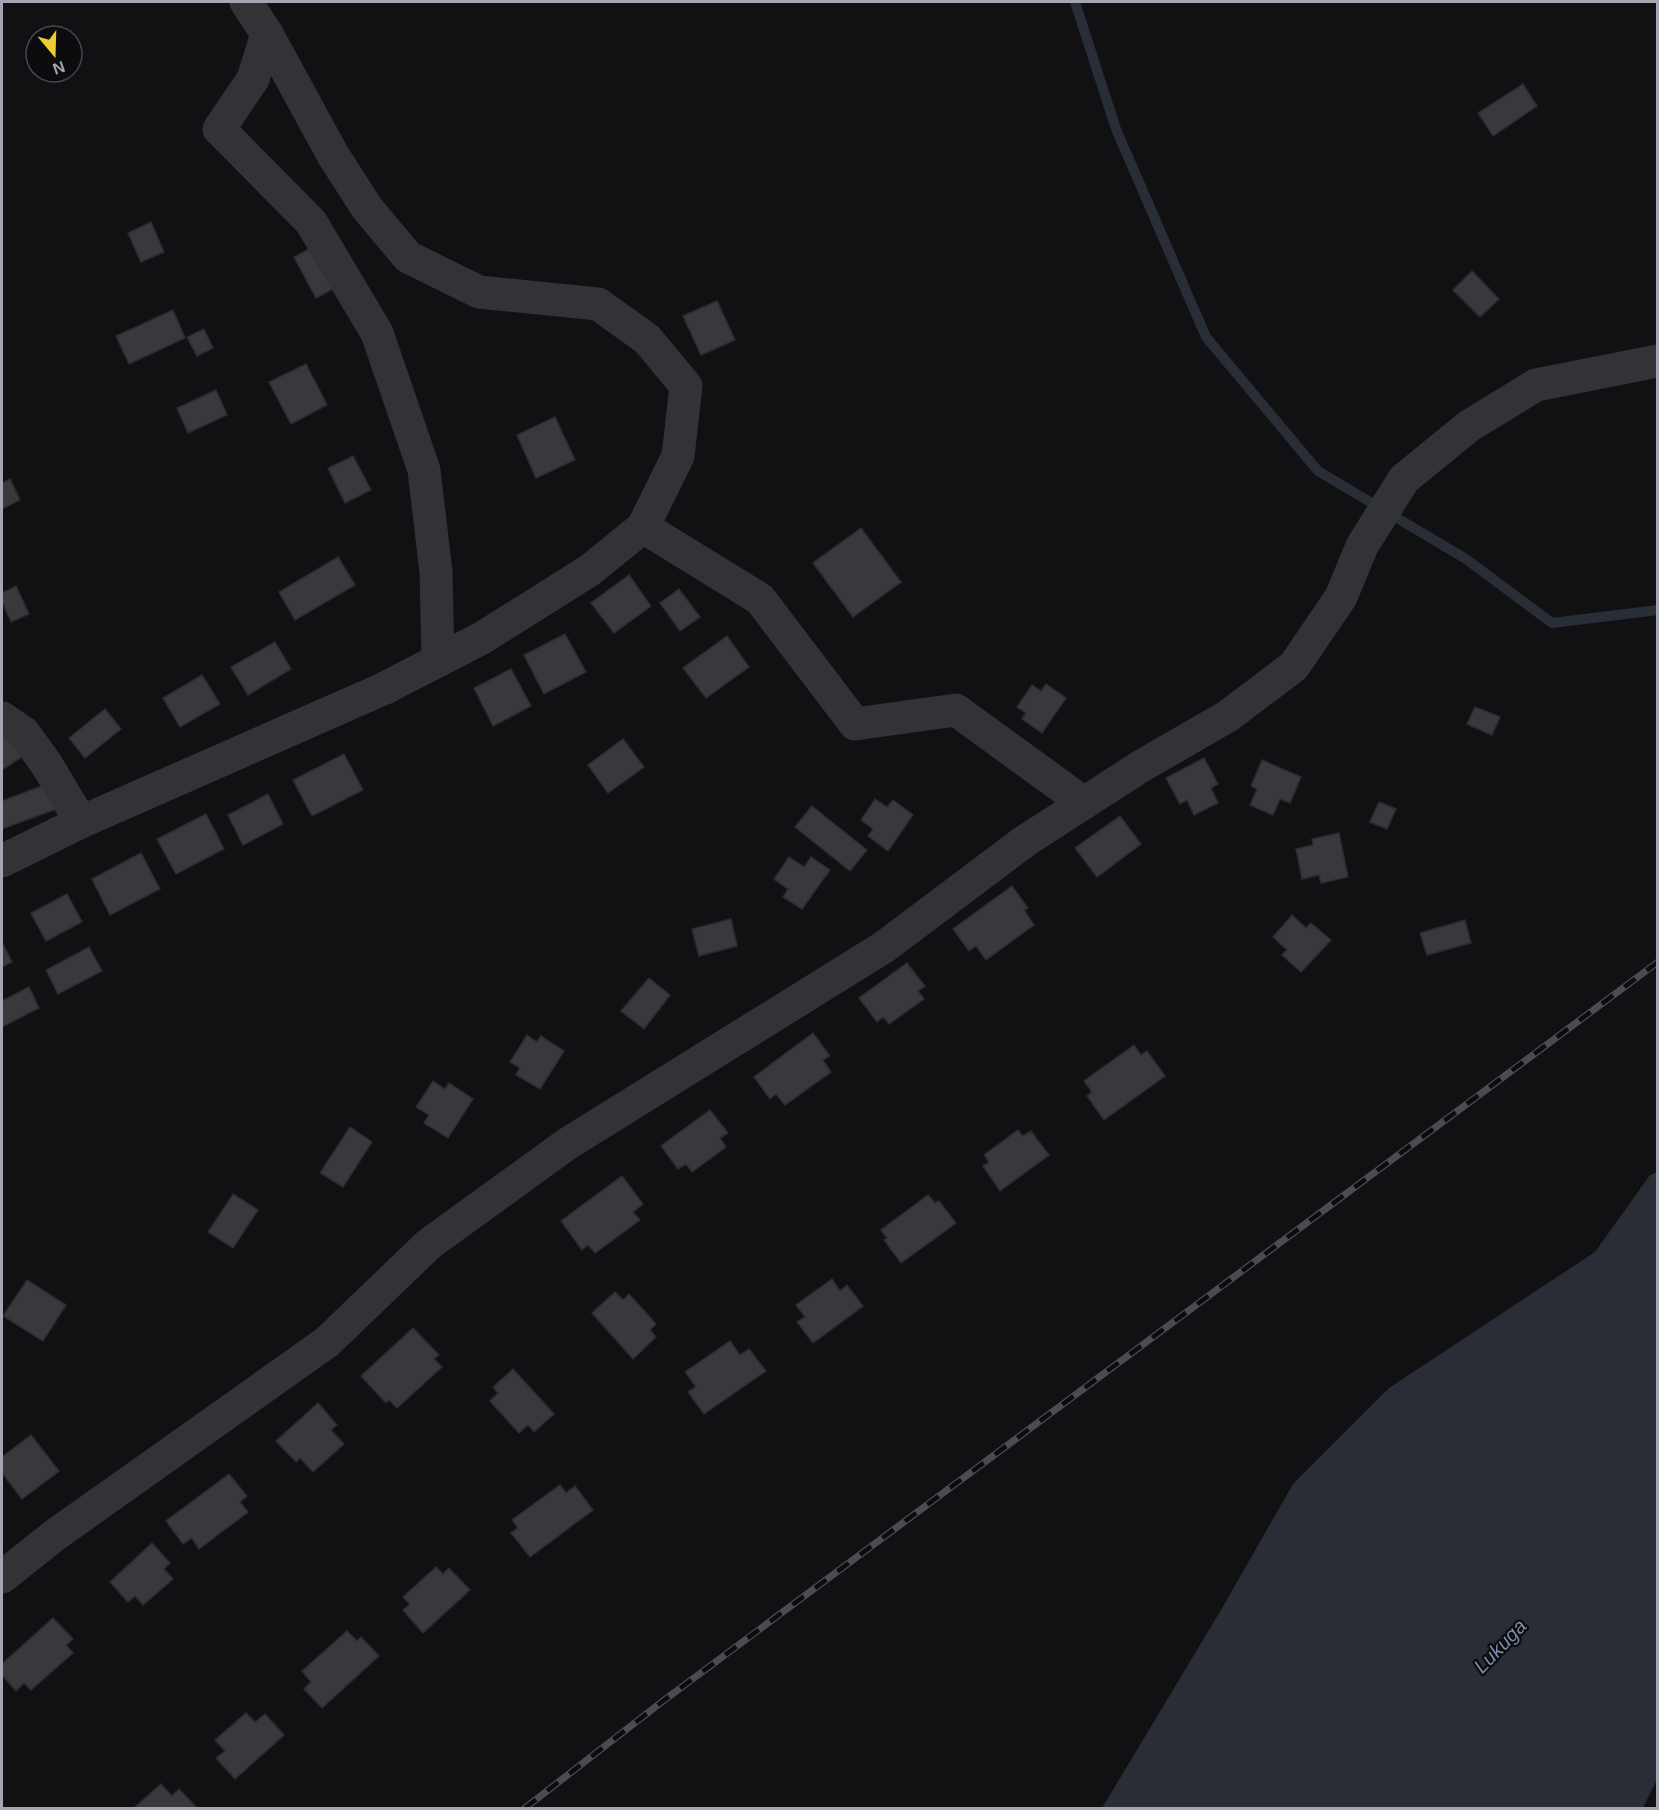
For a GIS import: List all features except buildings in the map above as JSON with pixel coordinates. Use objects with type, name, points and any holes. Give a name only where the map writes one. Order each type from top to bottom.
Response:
[{"type":"street","points":[[2,861],[81,822],[383,689],[482,638],[590,570],[643,527],[678,456],[687,386],[647,339],[598,304],[479,292],[408,257],[355,190],[333,155],[267,34],[246,2]]},
{"type":"street","points":[[267,34],[253,79],[219,129],[311,222],[377,333],[424,470],[436,572],[438,661]]},
{"type":"street","points":[[2,1576],[55,1535],[327,1342],[429,1244],[567,1144],[884,947],[1025,841],[1143,765],[1228,716],[1294,666],[1341,597],[1362,546],[1404,479],[1469,426],[1536,385],[1658,362]]},
{"type":"street","points":[[643,527],[760,599],[855,724],[956,710],[1084,802]]},
{"type":"street","points":[[2,718],[24,733],[81,822]]},
{"type":"water","name":"Lukuga","points":[[1657,1172],[1658,1777],[1643,1808],[1102,1808],[1221,1610],[1293,1484],[1389,1388],[1595,1252],[1650,1175]]},
{"type":"waterway","points":[[1075,2],[1116,129],[1206,337],[1318,471],[1466,559],[1552,623],[1658,610]]},
{"type":"railway","points":[[525,1808],[663,1701],[1658,962]]}]
